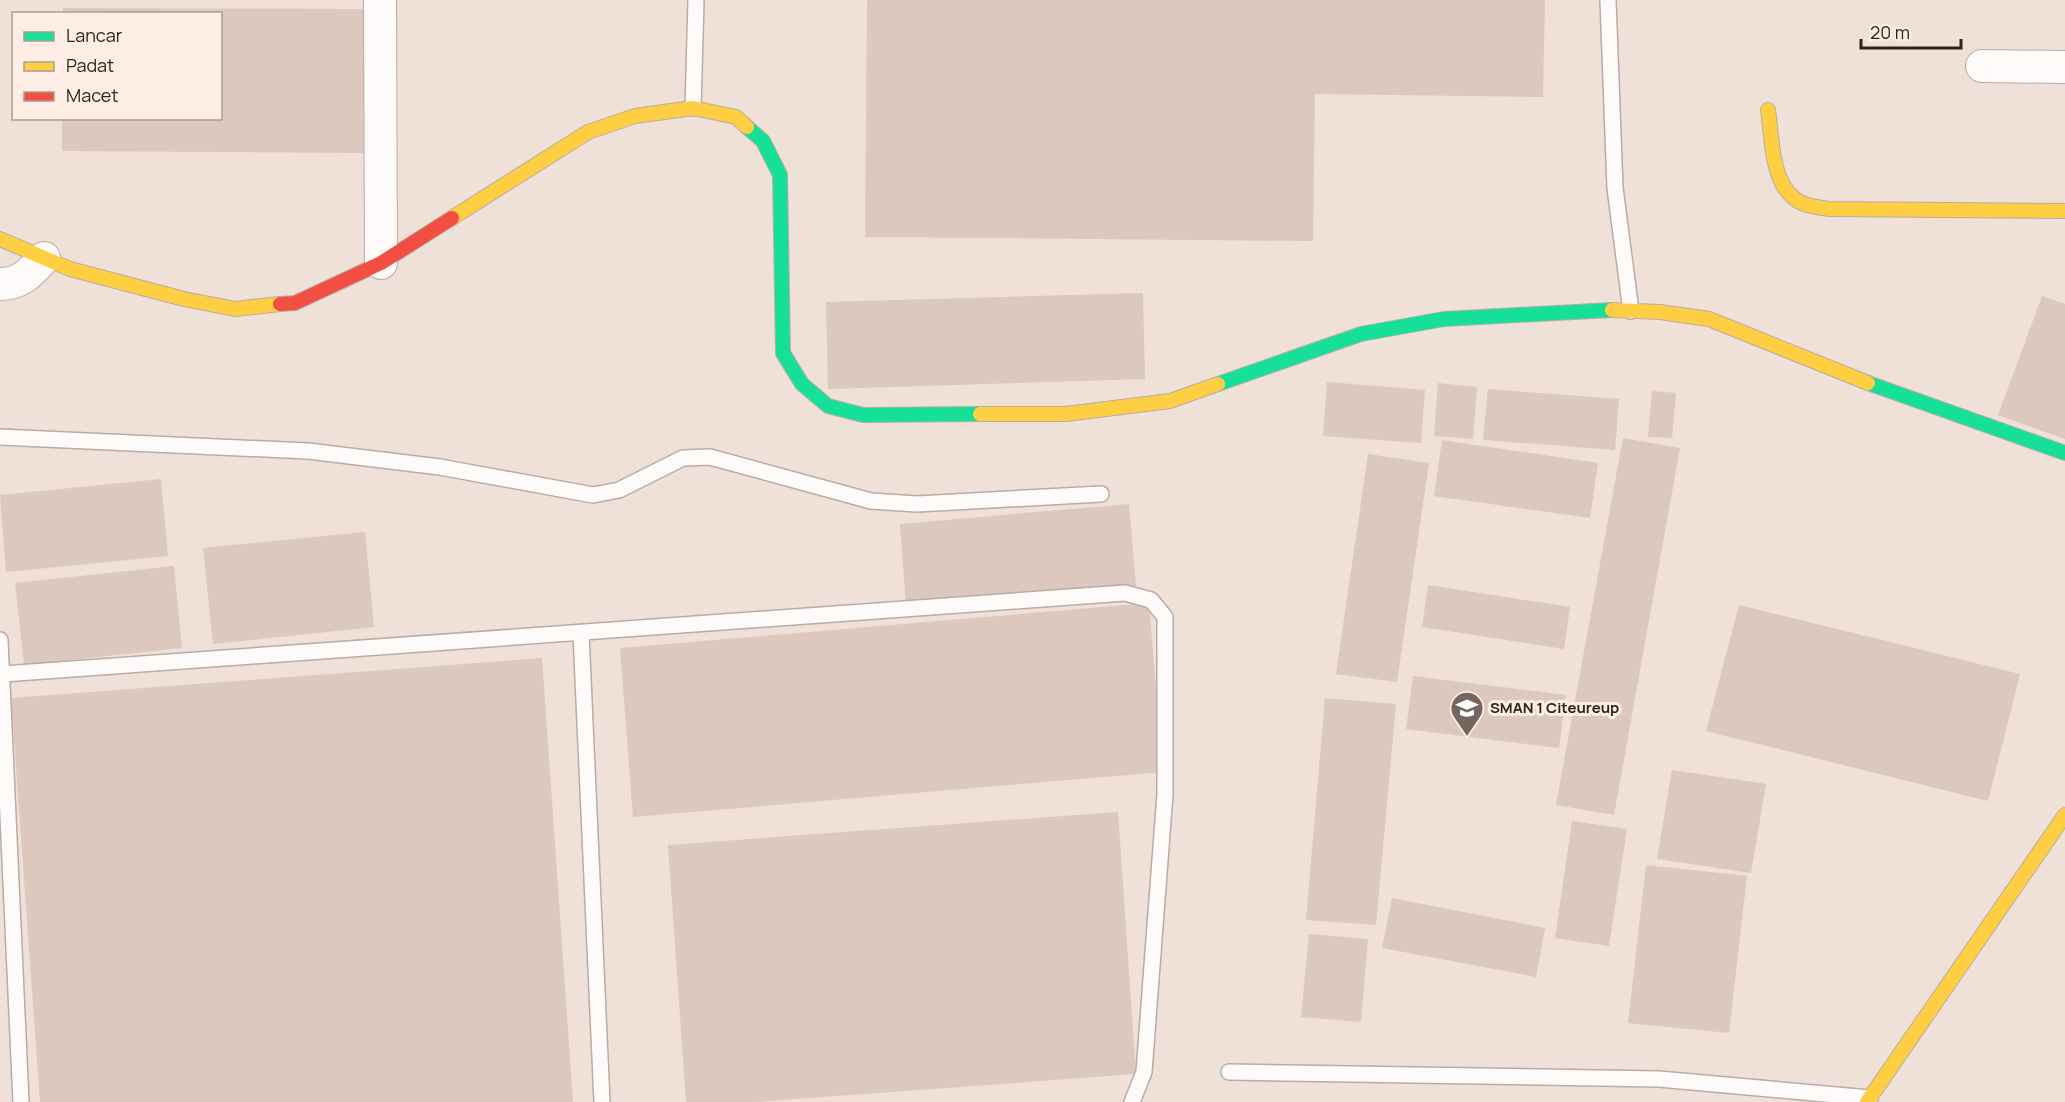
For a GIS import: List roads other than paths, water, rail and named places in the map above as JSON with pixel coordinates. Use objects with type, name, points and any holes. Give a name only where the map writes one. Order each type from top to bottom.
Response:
[{"type":"street","points":[[380,0],[381,263]]},
{"type":"street","points":[[1982,66],[2065,68]]},
{"type":"street","points":[[0,239],[81,272],[184,299],[235,309],[295,303],[381,263],[588,132],[635,116],[693,108],[736,117],[763,141],[780,175],[783,353],[802,384],[828,406],[863,415],[1066,414],[1170,401],[1362,334],[1444,320],[1608,309],[1709,319],[1870,384],[2065,453]]},
{"type":"street","points":[[1768,110],[1780,173],[1790,195],[1805,204],[1829,209],[2065,211]]},
{"type":"street","points":[[0,284],[12,284],[27,278],[44,258]]},
{"type":"street","points":[[1873,1101],[2065,815]]},
{"type":"lane","points":[[693,108],[696,0]]},
{"type":"lane","points":[[1608,0],[1615,188],[1630,310]]},
{"type":"lane","points":[[0,437],[308,451],[440,467],[593,495],[619,490],[683,458],[710,457],[871,501],[917,504],[1101,495]]},
{"type":"lane","points":[[3,674],[1125,593],[1151,600],[1165,617],[1165,794],[1144,1072],[1132,1102]]},
{"type":"lane","points":[[581,634],[602,1102]]},
{"type":"lane","points":[[0,640],[21,1102]]},
{"type":"lane","points":[[1229,1072],[1659,1079],[1873,1101]]},
{"type":"place","name":"SMAN 1 Citeureup","points":[[1467,737]]}]
